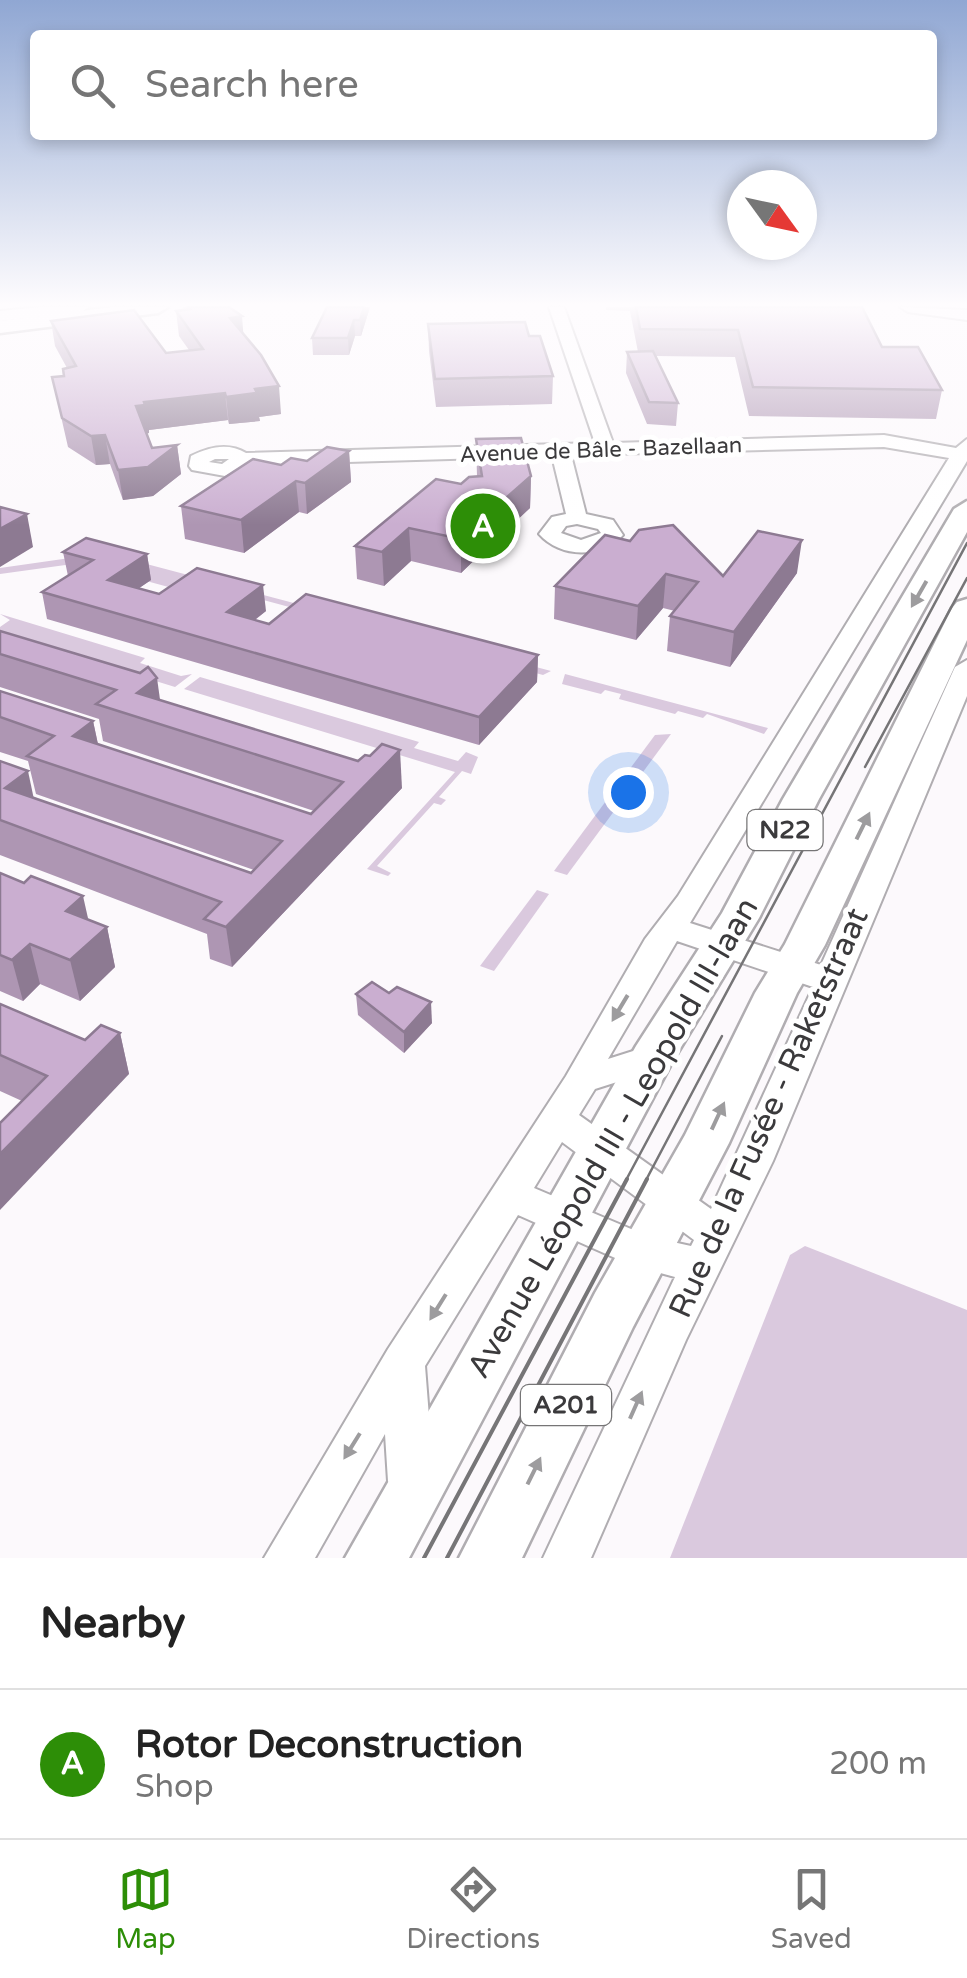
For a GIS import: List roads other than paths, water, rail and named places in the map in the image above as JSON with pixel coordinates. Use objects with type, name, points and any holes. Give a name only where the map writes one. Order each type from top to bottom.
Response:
[{"type":"main road","name":"Avenue Léopold III - Leopold III-laan","points":[[376,1558],[652,1058],[739,918],[801,799],[967,509]]},
{"type":"main road","name":"N22","points":[[645,1253],[792,968],[967,608]]},
{"type":"main road","name":"A201","points":[[490,1558],[645,1253]]},
{"type":"street","points":[[582,380],[606,449]]},
{"type":"street","name":"Avenue de Bâle - Bazellaan","points":[[242,460],[884,441],[963,450]]},
{"type":"street","points":[[288,1558],[403,1363],[512,1195],[582,1080],[591,1056],[963,450]]},
{"type":"street","points":[[560,451],[577,518]]},
{"type":"street","name":"Rue de la Fusée - Raketstraat","points":[[567,1558],[832,981],[967,667]]},
{"type":"street","points":[[671,928],[832,981]]},
{"type":"street","points":[[582,1080],[652,1058]]},
{"type":"street","points":[[557,1118],[673,1202],[709,1250]]},
{"type":"street","points":[[512,1195],[645,1253],[709,1250]]},
{"type":"street","points":[[403,1363],[412,1493]]},
{"type":"tram line","points":[[625,1182],[967,543]]},
{"type":"tram line","points":[[865,767],[967,578]]},
{"type":"tram line","points":[[645,1182],[722,1036]]},
{"type":"tram line","points":[[424,1558],[627,1179]]},
{"type":"tram line","points":[[447,1558],[647,1179]]},
{"type":"place","name":"Rotor Deconstruction","points":[[483,526]]}]
